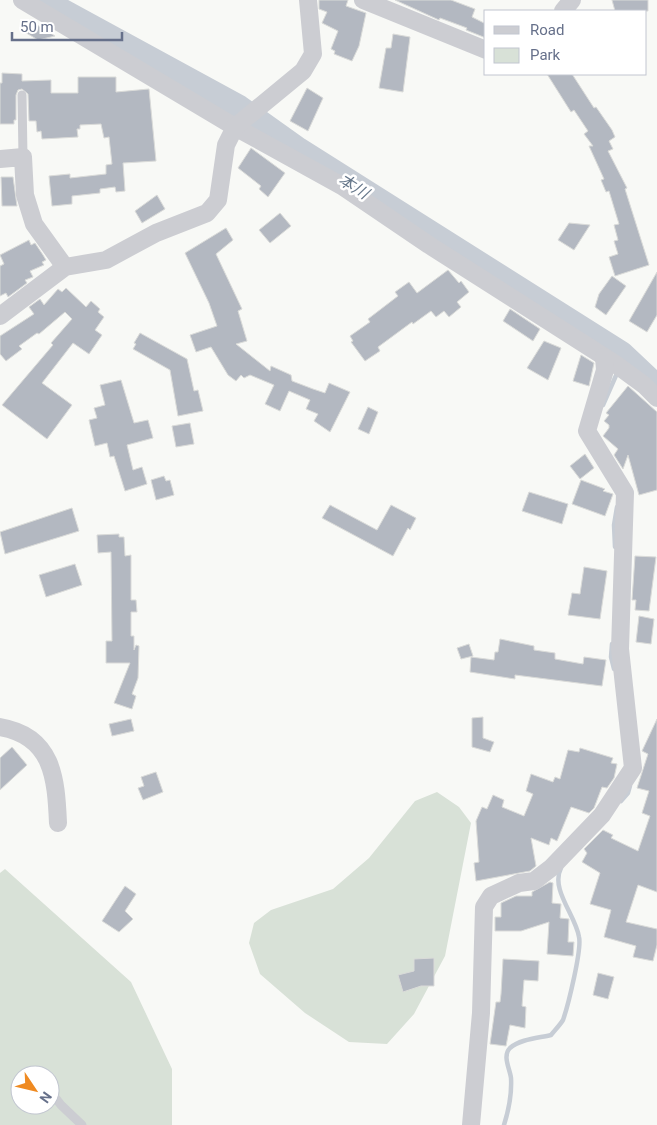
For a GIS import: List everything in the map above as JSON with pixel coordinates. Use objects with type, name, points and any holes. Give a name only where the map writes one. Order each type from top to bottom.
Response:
[{"type":"street","points":[[22,0],[243,120],[429,245],[613,363],[657,398]]},
{"type":"street","points":[[0,316],[65,267],[106,260],[156,233],[207,214],[218,200],[226,145],[243,120],[303,71],[313,54],[308,0]]},
{"type":"street","points":[[363,0],[484,49]]},
{"type":"street","points":[[564,10],[572,0]]},
{"type":"street","points":[[0,158],[23,158],[25,195],[34,224],[65,267]]},
{"type":"street","points":[[471,1125],[481,1013],[484,907],[491,896],[519,882],[534,880],[551,868],[602,815],[629,774],[620,649],[625,493],[587,431],[605,370],[613,363]]},
{"type":"street","points":[[0,727],[16,730],[40,748],[53,771],[58,823]]},
{"type":"lane","points":[[22,95],[23,158]]},
{"type":"lane","points":[[60,1105],[82,1125]]},
{"type":"green space","points":[[437,792],[459,807],[471,823],[445,956],[414,1014],[387,1044],[349,1042],[305,1013],[260,974],[249,943],[254,923],[271,910],[333,889],[369,858],[415,801]]},
{"type":"green space","points":[[5,869],[131,982],[172,1069],[172,1125],[0,1125],[0,873]]},
{"type":"building","points":[[319,0],[348,0],[346,6],[366,13],[359,46],[352,61],[334,54],[335,51],[331,49],[338,31],[322,23],[327,12],[319,9]]},
{"type":"building","points":[[395,0],[451,0],[475,9],[472,17],[484,23],[484,37],[466,30],[467,28],[440,18],[439,20]]},
{"type":"building","points":[[612,0],[648,0],[648,11],[615,10]]},
{"type":"building","points":[[29,20],[55,36],[38,40],[23,31]]},
{"type":"building","points":[[393,34],[410,37],[403,92],[379,88],[386,48],[391,48]]},
{"type":"building","points":[[2,73],[22,74],[22,81],[51,80],[51,93],[78,93],[78,77],[116,77],[116,92],[149,89],[156,161],[123,163],[125,191],[116,192],[115,187],[100,189],[100,193],[72,196],[72,204],[52,206],[49,176],[70,174],[70,178],[106,174],[106,165],[112,164],[109,137],[104,138],[101,124],[80,125],[80,129],[77,129],[78,137],[42,139],[41,131],[37,132],[36,121],[29,121],[28,94],[22,89],[18,90],[16,95],[16,120],[14,120],[14,124],[0,124],[0,83],[2,83]]},
{"type":"building","points":[[548,75],[573,75],[594,108],[596,107],[612,130],[615,137],[609,141],[613,149],[608,151],[627,188],[625,189],[649,265],[615,276],[609,257],[618,254],[614,241],[618,240],[614,225],[619,224],[609,191],[606,192],[601,180],[604,179],[589,146],[593,146],[584,134],[588,131],[574,110],[571,112]]},
{"type":"building","points":[[307,88],[323,98],[308,131],[290,121]]},
{"type":"building","points":[[251,148],[285,173],[268,197],[259,189],[261,186],[238,168]]},
{"type":"building","points":[[1,177],[13,177],[17,206],[2,206]]},
{"type":"building","points":[[157,195],[165,209],[142,223],[135,211]]},
{"type":"building","points":[[280,213],[291,226],[270,243],[259,230]]},
{"type":"building","points":[[569,223],[590,225],[574,250],[558,240]]},
{"type":"building","points":[[226,228],[233,240],[216,254],[242,309],[238,311],[247,341],[236,344],[270,371],[271,366],[291,375],[292,381],[325,393],[329,383],[350,392],[330,432],[314,421],[318,414],[306,409],[310,400],[289,391],[280,411],[265,404],[274,385],[250,375],[244,378],[241,375],[236,381],[228,375],[211,347],[196,352],[190,335],[217,326],[209,303],[185,253]]},
{"type":"building","points":[[29,240],[31,245],[35,243],[46,260],[42,262],[44,265],[30,271],[33,277],[25,280],[27,283],[8,297],[6,293],[0,296],[0,266],[4,264],[0,255]]},
{"type":"building","points":[[448,270],[459,283],[461,281],[469,292],[457,302],[461,307],[449,317],[444,311],[436,317],[431,311],[413,324],[412,322],[378,347],[380,351],[365,361],[351,342],[353,341],[350,336],[370,322],[368,319],[398,296],[395,292],[409,282],[417,293]]},
{"type":"building","points":[[657,272],[657,315],[647,332],[629,321]]},
{"type":"building","points":[[612,276],[626,286],[606,315],[595,307],[599,294]]},
{"type":"building","points":[[66,288],[86,307],[91,301],[100,309],[98,312],[104,317],[95,330],[102,335],[89,354],[73,343],[42,383],[72,405],[47,439],[2,405],[53,345],[51,343],[72,319],[65,312],[39,334],[37,333],[19,346],[22,349],[6,361],[0,354],[0,336],[34,314],[29,307],[40,299],[44,305],[58,289],[62,292]]},
{"type":"building","points":[[510,309],[540,329],[533,341],[503,321]]},
{"type":"building","points":[[140,333],[187,359],[194,391],[198,390],[203,411],[178,416],[170,370],[133,349]]},
{"type":"building","points":[[544,341],[561,348],[548,380],[527,368]]},
{"type":"building","points":[[581,355],[594,363],[589,386],[573,381]]},
{"type":"building","points":[[121,380],[134,423],[148,420],[153,438],[127,445],[133,470],[142,467],[147,484],[125,491],[114,456],[110,457],[107,443],[95,446],[89,420],[97,418],[94,408],[105,405],[100,385]]},
{"type":"building","points":[[628,386],[657,412],[657,490],[639,495],[628,455],[623,469],[614,455],[618,449],[603,436],[609,428],[609,425],[604,421],[609,415],[606,413]]},
{"type":"building","points":[[368,407],[378,412],[369,434],[358,429]]},
{"type":"building","points":[[190,423],[194,444],[176,447],[172,426]]},
{"type":"building","points":[[585,454],[594,468],[580,479],[570,466]]},
{"type":"building","points":[[164,476],[166,481],[170,480],[174,495],[156,500],[151,480]]},
{"type":"building","points":[[581,480],[613,494],[605,516],[572,504]]},
{"type":"building","points":[[529,492],[568,504],[562,524],[522,511]]},
{"type":"building","points":[[330,505],[377,530],[391,505],[416,518],[410,530],[408,528],[393,556],[322,518]]},
{"type":"building","points":[[72,508],[79,531],[5,554],[0,532]]},
{"type":"building","points":[[119,534],[119,537],[124,537],[125,556],[131,555],[131,600],[136,600],[137,612],[131,612],[131,636],[134,636],[134,650],[136,645],[139,646],[138,678],[132,694],[136,696],[132,709],[114,703],[130,663],[106,663],[106,641],[112,641],[111,552],[98,553],[97,535]]},
{"type":"building","points":[[635,556],[656,557],[649,611],[635,610],[636,600],[632,600]]},
{"type":"building","points":[[75,564],[82,585],[46,597],[39,575]]},
{"type":"building","points":[[584,567],[607,571],[600,619],[568,615],[572,593],[580,594]]},
{"type":"building","points":[[639,616],[654,619],[651,644],[636,642]]},
{"type":"building","points":[[500,639],[534,646],[534,650],[555,653],[555,659],[583,664],[584,657],[606,660],[602,686],[515,675],[515,679],[470,672],[471,657],[494,660],[495,652],[498,652]]},
{"type":"building","points":[[469,644],[473,656],[461,659],[457,648]]},
{"type":"building","points":[[483,717],[483,738],[494,742],[490,752],[472,747],[472,718]]},
{"type":"building","points":[[131,719],[134,731],[112,736],[109,724]]},
{"type":"building","points":[[657,719],[657,892],[638,885],[626,922],[657,929],[657,945],[653,961],[633,957],[636,946],[604,937],[611,910],[590,904],[600,873],[582,862],[587,853],[584,849],[603,830],[613,835],[611,838],[638,851],[650,816],[642,813],[649,791],[637,788],[648,754],[642,751]]},
{"type":"building","points":[[12,747],[27,765],[0,790],[0,758]]},
{"type":"building","points":[[580,748],[613,758],[611,763],[617,764],[614,778],[607,788],[602,787],[594,808],[589,813],[571,807],[557,841],[551,838],[549,845],[531,838],[536,866],[530,871],[476,881],[474,863],[479,862],[476,821],[482,807],[487,809],[493,795],[504,800],[502,807],[524,816],[533,794],[526,791],[531,774],[553,782],[555,777],[560,779],[568,750],[579,752]]},
{"type":"building","points":[[156,772],[163,792],[143,800],[138,788],[144,786],[141,777]]},
{"type":"building","points":[[550,882],[553,883],[552,903],[561,904],[560,918],[569,919],[568,942],[574,942],[573,956],[547,954],[549,922],[521,931],[495,931],[495,917],[501,917],[501,903],[516,896],[532,896],[532,892]]},
{"type":"building","points":[[125,886],[136,894],[125,911],[133,919],[119,932],[102,921]]},
{"type":"building","points":[[434,958],[434,986],[421,986],[403,992],[398,975],[414,971],[414,959]]},
{"type":"building","points":[[503,959],[539,961],[538,981],[524,980],[522,1006],[526,1007],[525,1028],[510,1025],[506,1046],[490,1044],[496,1002],[500,1002]]},
{"type":"building","points":[[598,973],[614,977],[608,999],[593,995]]},
{"type":"waterway","name":"本川","points":[[41,0],[239,108],[298,150],[621,354],[657,388]]},
{"type":"waterway","name":"本川","points":[[619,363],[621,354]]},
{"type":"waterway","points":[[603,405],[618,371]]},
{"type":"waterway","points":[[615,547],[614,525],[617,507]]},
{"type":"waterway","points":[[612,644],[611,657],[614,669]]},
{"type":"waterway","points":[[621,801],[628,793],[630,786]]},
{"type":"waterway","points":[[504,1125],[509,1108],[511,1090],[511,1078],[507,1059],[508,1051],[519,1043],[551,1035],[563,1020],[574,978],[579,937],[561,894],[558,876],[561,868]]}]
